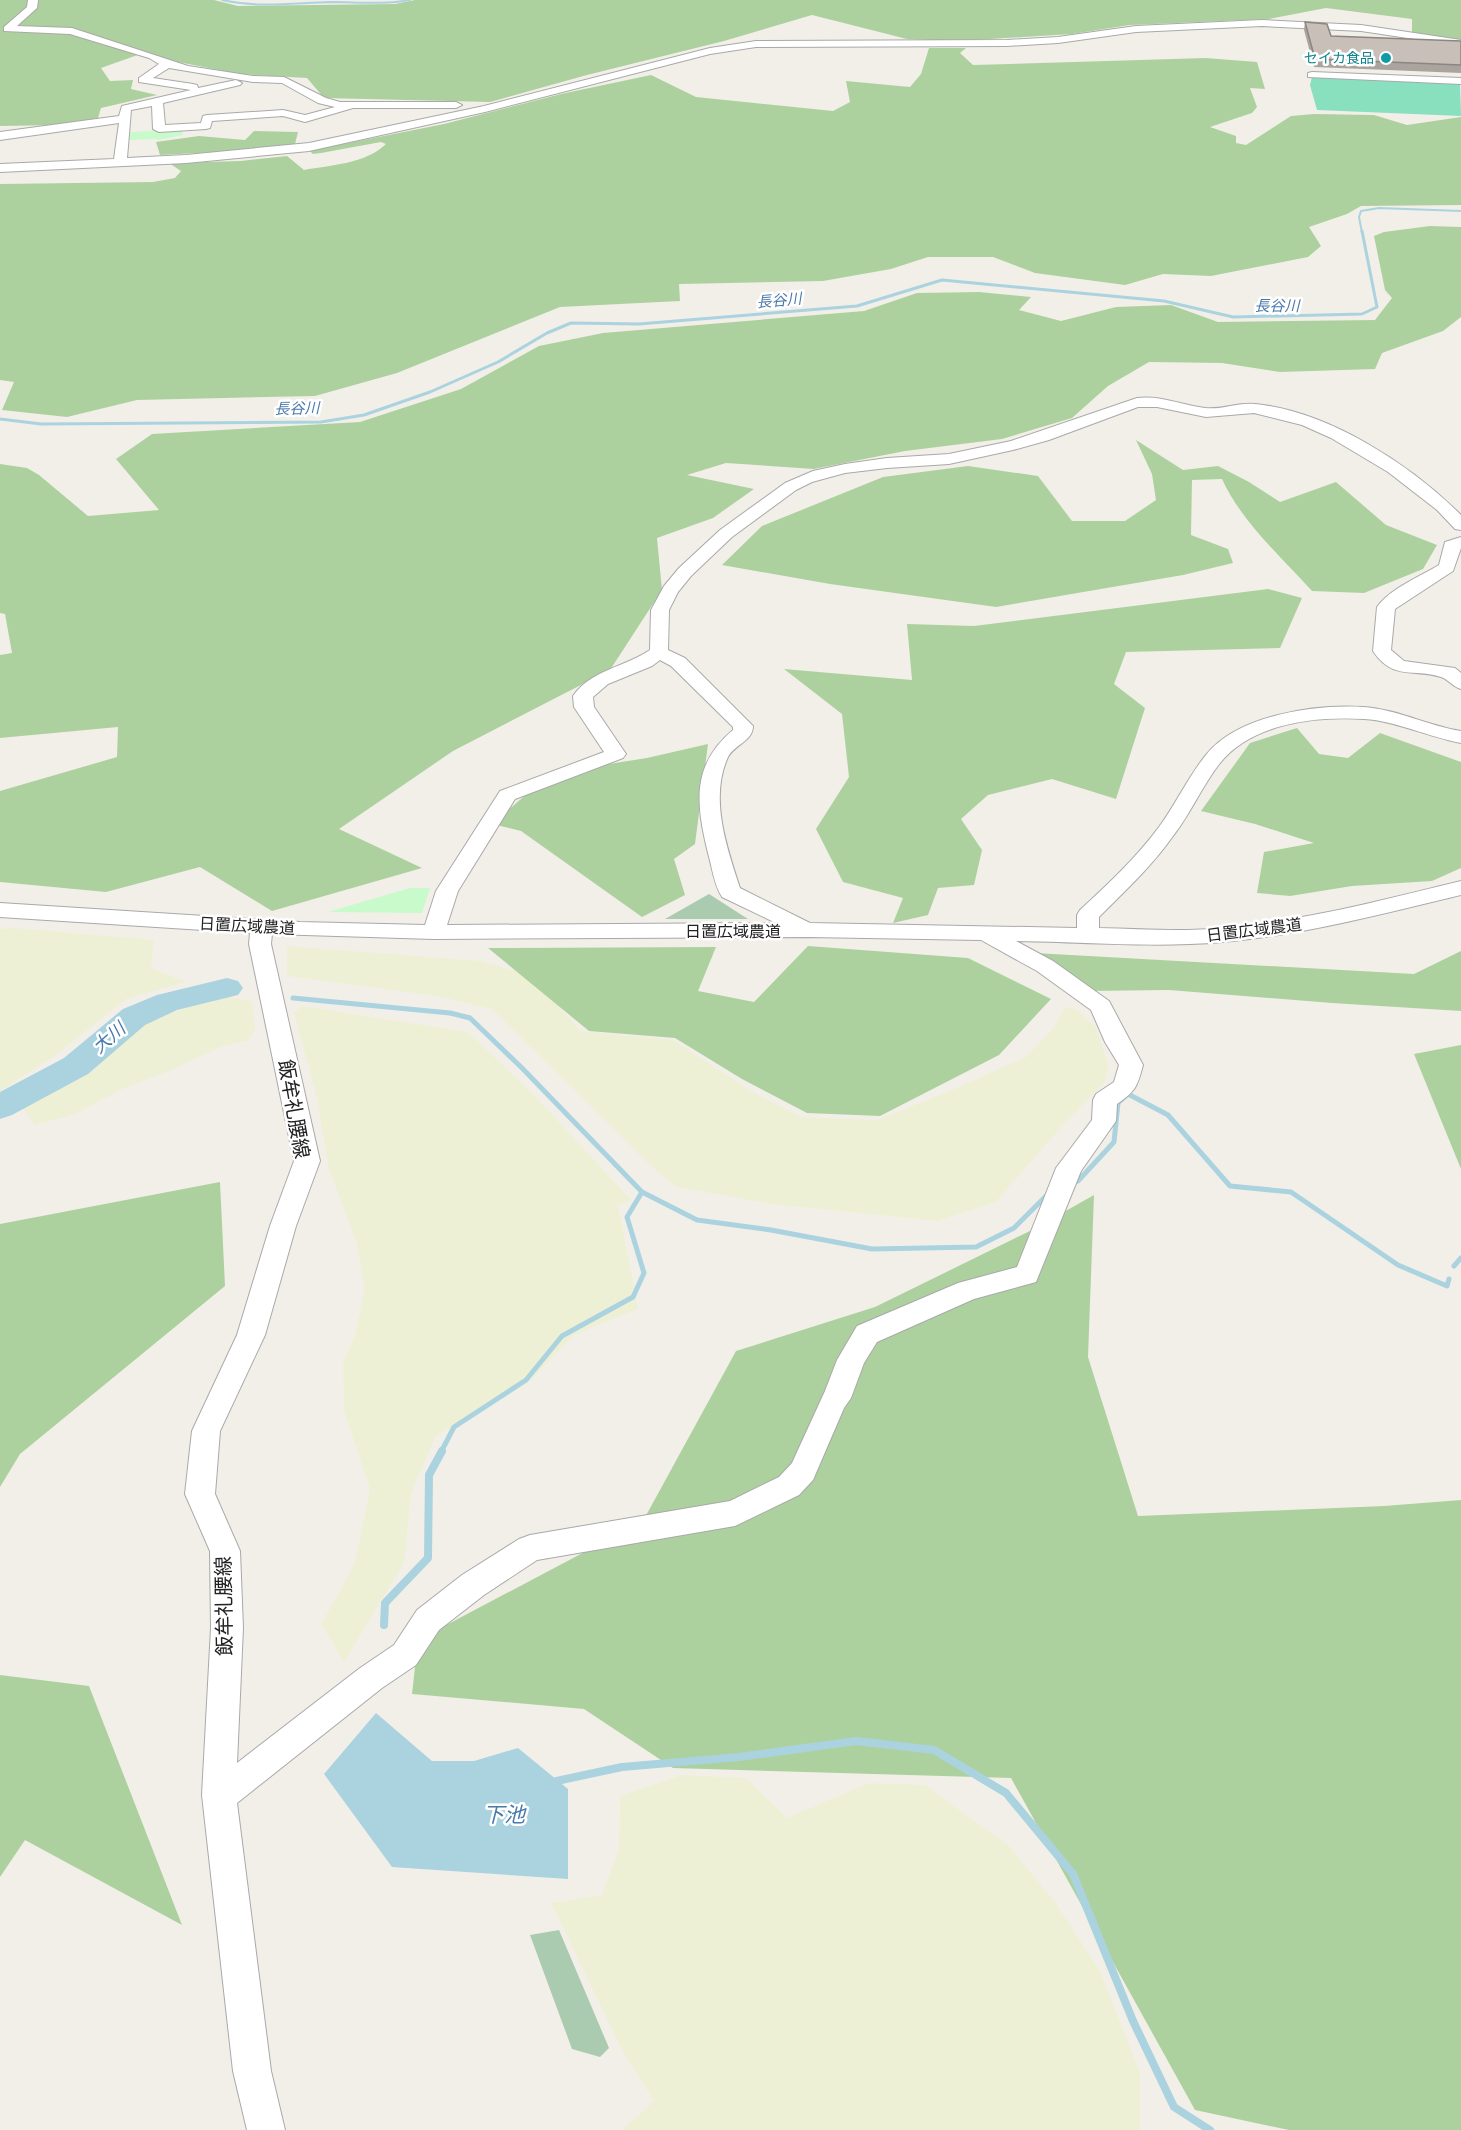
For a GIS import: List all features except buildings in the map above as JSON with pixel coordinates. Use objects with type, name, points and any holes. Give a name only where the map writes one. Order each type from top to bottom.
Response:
[{"type":"street","points":[[33,0],[32,8],[8,29],[72,31],[85,37],[153,56],[167,64],[206,73],[305,119],[349,106]]},
{"type":"street","points":[[0,168],[120,157],[284,151],[397,129],[485,109],[710,51],[756,44],[1007,43],[1058,40],[1136,29],[1262,23],[1344,26],[1461,43]]},
{"type":"street","points":[[167,64],[143,80],[206,104],[256,98]]},
{"type":"street","points":[[1312,75],[1461,81]]},
{"type":"street","points":[[120,157],[126,108],[157,100],[206,104],[256,98],[284,80],[322,101],[349,106],[460,105],[485,109]]},
{"type":"street","points":[[157,100],[159,129],[206,126],[206,104]]},
{"type":"street","points":[[390,105],[397,129]]},
{"type":"street","points":[[305,119],[312,139],[352,132],[346,113],[335,111]]},
{"type":"street","points":[[0,136],[15,139],[22,131],[69,132],[97,121],[125,119]]},
{"type":"street","points":[[29,153],[120,157]]},
{"type":"street","points":[[659,652],[659,617],[662,603],[673,588],[727,532],[764,504],[807,479],[859,467],[957,458],[1043,437],[1087,419],[1139,403],[1161,403],[1215,413],[1252,408],[1283,414],[1331,432],[1378,459],[1417,486],[1446,508],[1461,525]]},
{"type":"street","points":[[1461,542],[1451,546],[1447,567],[1399,596],[1386,607],[1382,651],[1398,666],[1448,672],[1461,683]]},
{"type":"street","points":[[659,652],[678,662],[742,726],[743,732],[720,753],[710,788],[714,838],[730,892],[809,930]]},
{"type":"street","points":[[434,932],[447,891],[507,795],[616,754],[584,707],[583,696],[601,680],[645,662],[659,652]]},
{"type":"street","points":[[1088,934],[1088,915],[1165,834],[1222,749],[1248,731],[1300,718],[1363,713],[1392,717],[1437,733],[1461,737]]},
{"type":"street","name":"日置広域農道","points":[[0,910],[262,927],[434,932],[809,930],[1231,936],[1349,915],[1461,888]]},
{"type":"street","name":"飯牟礼腰線","points":[[262,927],[260,944],[307,1161],[283,1226],[251,1335],[206,1431],[200,1494],[225,1551],[227,1628],[219,1794],[252,2071],[266,2130]]},
{"type":"street","points":[[219,1794],[232,1787],[371,1678],[405,1655],[428,1620],[473,1585],[530,1548],[735,1513],[786,1488],[803,1471],[833,1401],[837,1398],[851,1360],[867,1334],[968,1290],[1027,1275],[1070,1168],[1104,1121],[1105,1100],[1125,1086],[1131,1065],[1126,1053],[1117,1042],[1101,1006],[1045,966],[983,932]]},
{"type":"green space","points":[[0,0],[214,0],[238,6],[395,4],[415,0],[1461,0],[1461,40],[1412,33],[1412,19],[1326,8],[1269,19],[1130,25],[1072,34],[959,41],[907,39],[812,15],[724,41],[490,102],[324,98],[307,78],[239,74],[168,60],[146,52],[101,68],[110,81],[133,80],[131,89],[157,95],[101,108],[98,118],[61,125],[0,126]]},
{"type":"green space","points":[[929,48],[966,48],[960,53],[973,65],[1206,58],[1257,62],[1265,89],[1250,88],[1257,107],[1252,113],[1210,127],[1236,136],[1236,143],[1246,145],[1291,116],[1374,115],[1407,125],[1461,117],[1461,205],[1361,206],[1347,214],[1309,227],[1321,246],[1308,257],[1211,276],[1163,274],[1125,285],[1035,273],[993,257],[928,257],[891,269],[823,281],[679,284],[680,301],[560,307],[397,373],[315,396],[137,400],[67,417],[2,410],[14,382],[0,380],[0,184],[153,182],[175,178],[181,171],[169,163],[241,161],[287,156],[304,170],[336,165],[368,156],[386,144],[381,142],[313,154],[310,151],[444,124],[561,94],[651,75],[696,97],[833,111],[850,102],[846,81],[910,87],[921,74]]},
{"type":"green space","points":[[1312,77],[1460,84],[1461,116],[1317,110],[1310,85]]},
{"type":"green space","points":[[182,129],[183,135],[158,140],[128,140],[130,132]]},
{"type":"green space","points":[[254,131],[298,132],[295,144],[255,150],[160,155],[156,142],[199,136],[245,140]]},
{"type":"green space","points":[[1430,226],[1461,227],[1461,317],[1443,331],[1382,353],[1375,369],[1280,372],[1222,363],[1149,362],[1108,386],[1072,418],[1002,439],[905,451],[814,469],[726,463],[687,475],[754,489],[713,518],[657,538],[662,590],[610,670],[453,751],[339,829],[422,868],[272,911],[200,867],[106,892],[0,882],[0,791],[117,757],[118,727],[0,738],[0,655],[12,653],[5,614],[0,613],[0,464],[27,468],[39,475],[88,516],[159,510],[116,459],[152,434],[360,422],[461,389],[539,346],[603,333],[864,311],[917,293],[979,292],[1031,297],[1019,310],[1061,321],[1116,307],[1171,305],[1218,322],[1375,320],[1392,298],[1385,290],[1374,236],[1384,232]]},
{"type":"green space","points":[[1136,440],[1183,470],[1218,466],[1280,502],[1336,482],[1386,525],[1437,545],[1423,569],[1364,593],[1312,591],[1251,524],[1222,479],[1192,480],[1191,535],[1228,549],[1233,563],[1183,575],[996,607],[830,584],[722,565],[762,526],[883,477],[968,466],[1038,476],[1072,521],[1125,521],[1156,500],[1152,474]]},
{"type":"green space","points":[[1268,589],[1302,598],[1280,648],[1126,652],[1114,684],[1145,708],[1116,799],[1052,779],[988,795],[961,819],[982,850],[974,885],[938,888],[928,915],[893,923],[903,898],[843,882],[816,829],[849,777],[842,714],[784,669],[912,680],[907,624],[974,626]]},
{"type":"green space","points":[[1297,728],[1319,754],[1348,758],[1380,733],[1461,762],[1461,868],[1432,881],[1352,886],[1290,896],[1257,893],[1264,852],[1314,843],[1255,824],[1201,811],[1250,743]]},
{"type":"green space","points":[[708,744],[695,844],[674,859],[685,895],[642,917],[521,831],[492,824],[551,773],[647,758]]},
{"type":"green space","points":[[410,888],[430,888],[422,913],[328,912]]},
{"type":"green space","points":[[709,894],[748,919],[665,919]]},
{"type":"green space","points":[[14,928],[154,940],[151,968],[186,982],[126,999],[53,1057],[0,1091],[0,929]]},
{"type":"green space","points":[[287,946],[480,961],[530,975],[581,1031],[673,1040],[753,1092],[801,1117],[877,1120],[945,1093],[1026,1057],[1054,1027],[1065,1008],[1076,1009],[1096,1027],[1109,1068],[1105,1082],[1064,1124],[996,1202],[937,1221],[773,1204],[676,1187],[653,1168],[492,1009],[436,996],[287,976]]},
{"type":"green space","points":[[808,946],[968,958],[1051,999],[999,1055],[880,1116],[807,1113],[742,1079],[675,1038],[589,1031],[488,948],[716,947],[698,991],[754,1002]]},
{"type":"green space","points":[[1461,951],[1461,1011],[1169,990],[1087,991],[1035,953],[1414,974]]},
{"type":"green space","points":[[223,996],[252,1001],[255,1031],[247,1041],[223,1046],[167,1072],[124,1088],[73,1115],[35,1125],[23,1108],[95,1069],[140,1023]]},
{"type":"green space","points":[[302,1006],[468,1032],[535,1096],[631,1200],[618,1205],[638,1309],[574,1335],[528,1383],[436,1436],[411,1493],[404,1563],[344,1662],[321,1624],[355,1563],[370,1489],[344,1410],[343,1363],[355,1335],[365,1289],[356,1241],[329,1169],[317,1098],[294,1013]]},
{"type":"green space","points":[[1461,1045],[1461,1169],[1414,1054]]},
{"type":"green space","points":[[220,1182],[225,1286],[20,1454],[0,1487],[0,1224]]},
{"type":"green space","points":[[1094,1195],[1088,1357],[1138,1516],[1384,1506],[1461,1500],[1461,2130],[1289,2130],[1195,2110],[1011,1778],[673,1768],[584,1709],[412,1694],[418,1640],[643,1521],[736,1351],[875,1307],[1032,1230]]},
{"type":"green space","points":[[0,1675],[89,1686],[182,1925],[25,1840],[0,1877]]},
{"type":"green space","points":[[682,1775],[746,1778],[787,1818],[869,1783],[925,1785],[1009,1846],[1055,1902],[1100,1971],[1140,2073],[1140,2130],[622,2130],[654,2101],[622,2050],[551,1903],[602,1895],[619,1849],[620,1796]]},
{"type":"green space","points":[[559,1930],[609,2048],[600,2057],[572,2049],[530,1935]]},
{"type":"water","name":"下池","points":[[376,1713],[432,1761],[474,1761],[518,1748],[568,1789],[568,1879],[392,1867],[324,1774]]},
{"type":"waterway","points":[[222,0],[262,4],[380,3],[410,0]]},
{"type":"waterway","name":"長谷川","points":[[1362,233],[1359,217],[1361,211],[1379,208],[1461,211]]},
{"type":"waterway","name":"長谷川","points":[[0,419],[41,424],[321,422],[364,415],[430,392],[498,362],[547,333],[571,323],[639,324],[857,306],[942,280],[1164,301],[1233,317],[1362,314],[1377,307],[1362,231]]},
{"type":"waterway","name":"大川","points":[[0,1107],[76,1066],[134,1017],[168,1002],[227,988]]},
{"type":"waterway","points":[[293,998],[450,1013],[470,1018],[522,1068],[642,1192]]},
{"type":"waterway","points":[[1073,1183],[1078,1181],[1114,1142],[1118,1103],[1128,1094],[1168,1115],[1230,1186],[1291,1192],[1398,1265],[1447,1286],[1449,1279]]},
{"type":"waterway","points":[[441,1452],[454,1427],[526,1380],[562,1336],[633,1297],[644,1273],[627,1217],[642,1192]]},
{"type":"waterway","points":[[642,1192],[697,1220],[771,1230],[872,1249],[976,1247],[1014,1228],[1048,1194]]},
{"type":"waterway","points":[[1454,1266],[1461,1258]]},
{"type":"waterway","points":[[384,1625],[385,1603],[428,1558],[429,1475],[442,1451]]},
{"type":"waterway","points":[[552,1782],[622,1767],[739,1757],[856,1741],[934,1750],[1006,1793],[1073,1874],[1133,2021],[1174,2107],[1210,2130]]},
{"type":"place","name":"セイカ食品","points":[[1386,58]]}]
